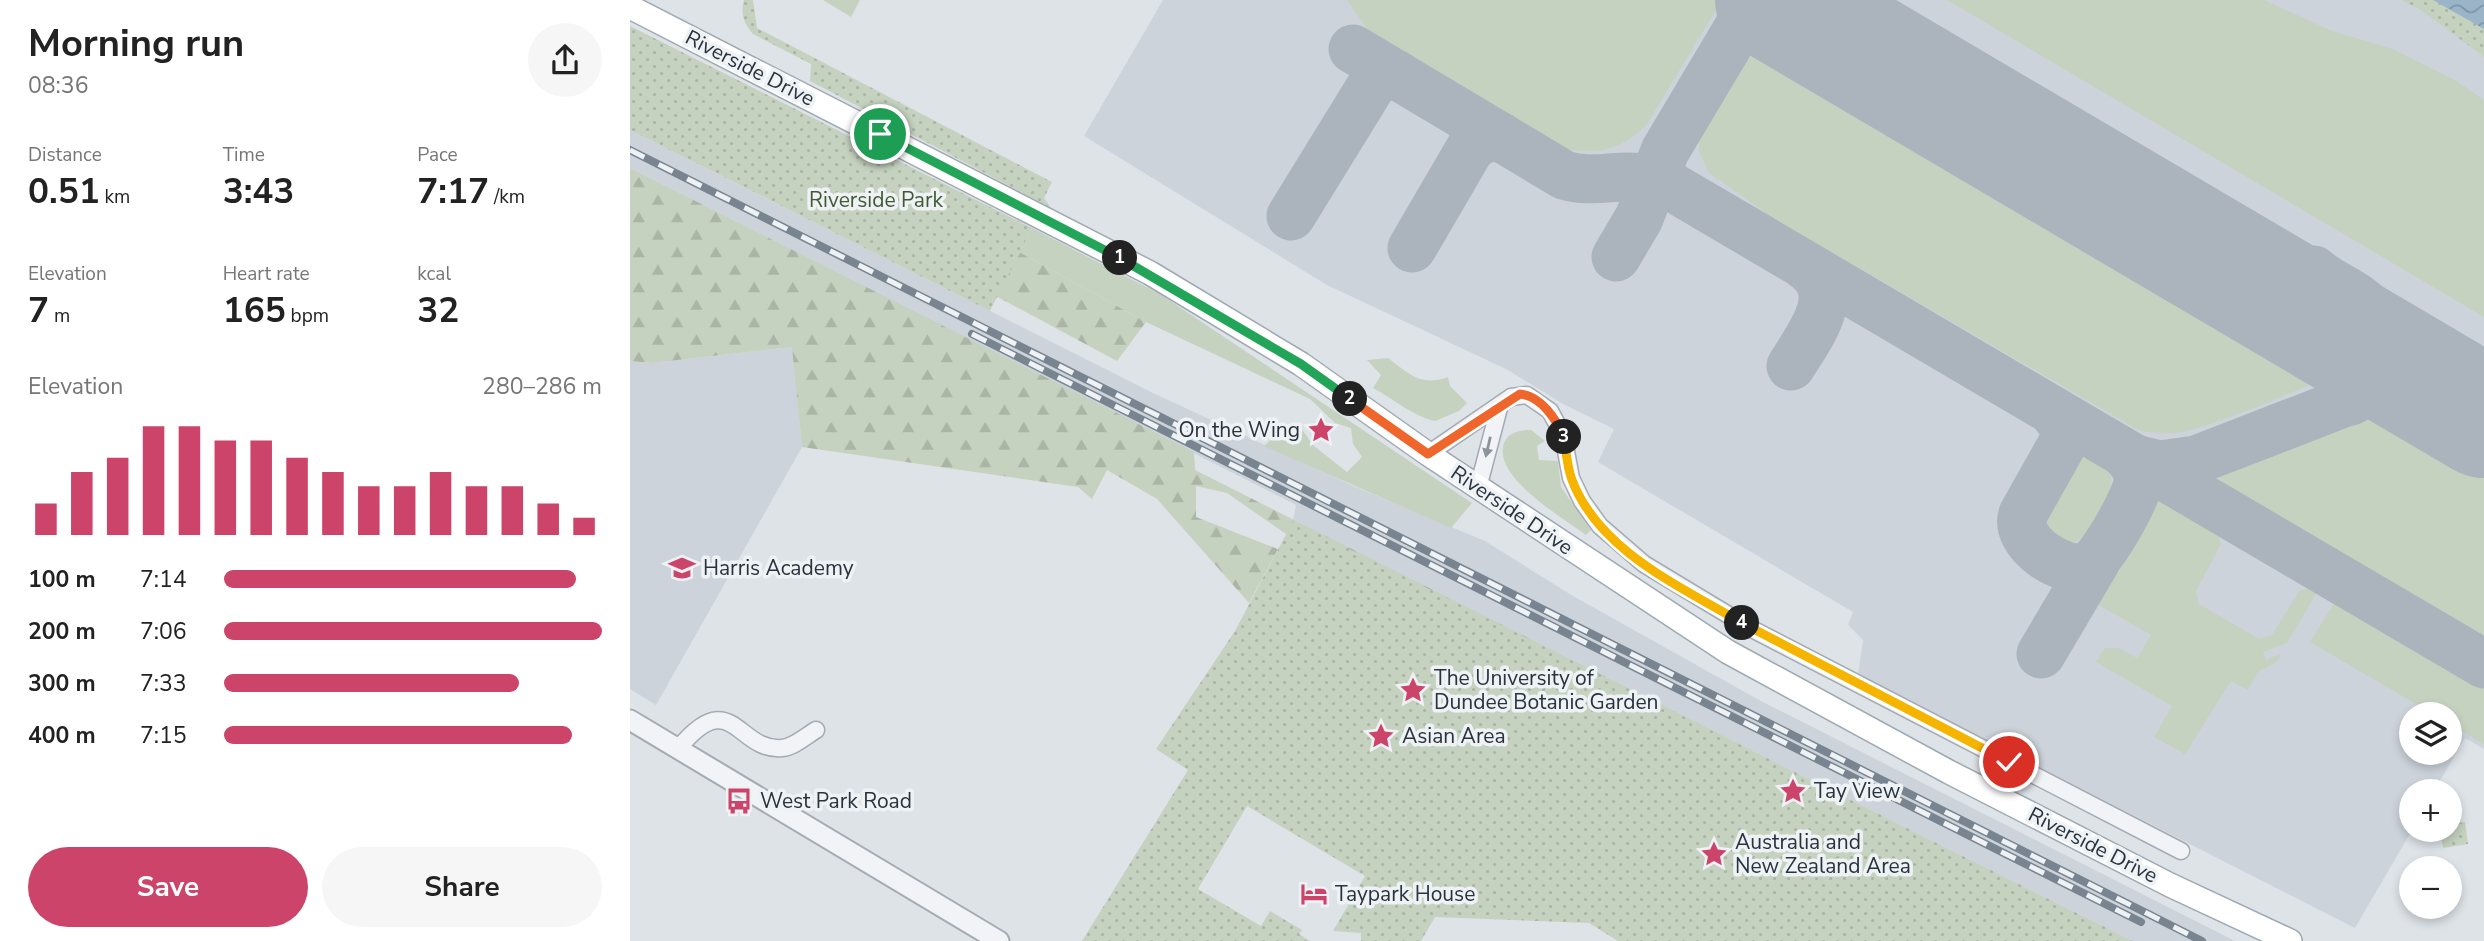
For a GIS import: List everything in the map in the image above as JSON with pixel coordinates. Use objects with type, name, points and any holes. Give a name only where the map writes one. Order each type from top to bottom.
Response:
[{"type":"main road","name":"Riverside Drive","points":[[630,6],[1150,273],[1301,364],[1478,488],[1728,652],[1974,785],[2290,941]]},
{"type":"street","points":[[1428,454],[1520,394],[1527,395],[1550,411],[1563,435],[1571,478],[1582,501],[1600,526],[1644,564],[1751,628],[2181,851]]},
{"type":"street","points":[[1478,488],[1499,408]]},
{"type":"street","points":[[630,720],[999,941]]},
{"type":"street","points":[[675,748],[701,725],[712,721],[724,721],[773,748],[784,748],[816,730]]},
{"type":"shaded area","points":[[1163,0],[2433,0],[2484,29],[2484,749],[2465,738],[2462,743],[2462,702],[2399,702],[2399,765],[2449,765],[2441,779],[2399,779],[2399,842],[2405,842],[2355,928],[1858,675],[1863,640],[1848,625],[1853,612],[1598,462],[1614,429],[1565,405],[1506,369],[1327,285],[1084,136]]},
{"type":"shaded area","points":[[630,130],[1153,393],[1351,485],[1485,541],[1573,596],[1759,700],[2235,941],[2133,941],[1293,521],[1296,505],[630,168]]},
{"type":"shaded area","name":"Harris Academy","points":[[793,347],[802,447],[656,705],[630,689],[630,361],[651,363]]},
{"type":"green space","name":"Riverside Park","points":[[744,0],[753,0],[757,28],[1052,182],[1044,198],[1051,208],[810,81],[811,64],[753,34],[744,18]]},
{"type":"green space","points":[[823,0],[860,0],[851,17]]},
{"type":"green space","points":[[1347,0],[1722,0],[1646,126],[1617,146],[1586,151],[1562,148],[1375,40]]},
{"type":"green space","points":[[1947,0],[2264,0],[2332,31],[2393,49],[2455,80],[2484,100],[2484,317]]},
{"type":"green space","points":[[2401,0],[2484,0],[2484,57],[2421,10]]},
{"type":"green space","points":[[1801,18],[1821,22],[2347,332],[2351,347],[2349,358],[2319,380],[2202,427],[2182,432],[2140,431],[1773,218],[1709,173],[1699,151],[1699,138],[1747,49],[1773,25]]},
{"type":"green space","name":"Riverside Park","points":[[630,26],[1032,228],[990,311],[630,130]]},
{"type":"green space","points":[[630,168],[1194,452],[1195,470],[1769,759],[1286,534],[1227,493],[1196,486],[1196,517],[1278,549],[1249,603],[1157,499],[1107,470],[1092,499],[1078,487],[802,447],[792,347],[651,363],[630,361]]},
{"type":"green space","points":[[774,177],[1019,252],[1146,322],[1117,361]]},
{"type":"green space","points":[[1032,228],[1160,294],[1472,503],[1451,528],[1264,446],[1281,430],[1303,431],[1314,446],[1347,472],[1362,457],[1353,444],[1351,428],[1335,423],[1310,399],[1146,322],[1019,252]]},
{"type":"green space","points":[[1388,358],[1409,374],[1423,380],[1448,377],[1450,386],[1467,403],[1459,411],[1435,421],[1411,411],[1373,388],[1381,375],[1367,360]]},
{"type":"green space","points":[[2415,392],[2441,392],[2484,412],[2484,642],[2225,489],[2216,471]]},
{"type":"green space","points":[[1531,430],[1545,441],[1537,446],[1539,460],[1558,461],[1561,487],[1591,530],[1586,535],[1546,507],[1518,482],[1508,469],[1503,456],[1506,439],[1515,432]]},
{"type":"green space","points":[[2081,455],[2104,461],[2109,468],[2111,485],[2099,515],[2087,532],[2080,539],[2066,544],[2050,537],[2041,528],[2036,507],[2062,464]]},
{"type":"green space","points":[[2172,493],[2212,515],[2221,544],[2196,591],[2199,604],[2259,639],[2272,635],[2300,590],[2320,587],[2287,643],[2263,652],[2266,660],[2281,654],[2277,662],[2259,671],[2248,690],[2231,681],[2185,754],[2154,737],[2172,706],[2096,662],[2105,648],[2118,648],[2137,658],[2151,635],[2090,600],[2091,592],[2143,505]]},
{"type":"green space","name":"The University of Dundee Botanic Garden","points":[[1293,521],[2133,941],[1618,941],[1589,923],[1435,917],[1421,941],[1361,941],[1361,933],[1333,931],[1365,876],[1247,806],[1198,889],[1261,926],[1270,911],[1302,930],[1299,934],[1310,941],[1082,941],[1188,770],[1156,749],[1235,631]]},
{"type":"green space","points":[[2341,592],[2484,675],[2484,744],[2462,731],[2462,702],[2412,702],[2310,642]]},
{"type":"green space","points":[[2462,822],[2465,822],[2468,844],[2443,848],[2442,842],[2462,842]]},
{"type":"water","points":[[2433,0],[2484,0],[2484,29]]},
{"type":"taxiway","points":[[1616,257],[1639,218],[1665,151],[1755,0]]},
{"type":"taxiway","points":[[1353,49],[1564,175],[1591,179],[1643,178],[1674,188],[2484,664]]},
{"type":"taxiway","points":[[1291,216],[1376,78],[1397,75]]},
{"type":"taxiway","points":[[1412,248],[1471,147],[1485,138],[1501,137]]},
{"type":"taxiway","points":[[1791,366],[1814,328],[1823,301],[1822,288],[1816,276],[1804,265]]},
{"type":"taxiway","points":[[2314,270],[2364,303],[2379,328],[2382,355],[2378,368],[2372,380],[2351,401]]},
{"type":"taxiway","points":[[2135,459],[2160,465],[2196,460],[2413,376],[2447,372],[2484,376]]},
{"type":"taxiway","points":[[2055,414],[2065,428],[2064,441],[2023,514],[2022,525],[2033,545],[2054,561],[2078,568],[2088,566],[2094,562],[2118,528],[2138,482],[2135,467],[2125,454]]},
{"type":"taxiway","points":[[2041,654],[2096,561]]},
{"type":"runway","points":[[1776,0],[2484,417]]},
{"type":"railway","points":[[630,150],[2202,941]]},
{"type":"railway","points":[[972,334],[2141,922]]},
{"type":"place","name":"On the Wing","points":[[1321,430]]},
{"type":"place","name":"Harris Academy","points":[[682,568]]},
{"type":"place","name":"The University of Dundee Botanic Garden","points":[[1413,690]]},
{"type":"place","name":"Asian Area","points":[[1381,736]]},
{"type":"place","name":"Tay View","points":[[1793,791]]},
{"type":"place","name":"West Park Road","points":[[739,801]]},
{"type":"place","name":"Australia and New Zealand Area","points":[[1714,854]]},
{"type":"place","name":"Taypark House","points":[[1314,894]]},
{"type":"route","points":[[880,134],[1150,273],[1301,364],[1428,454],[1499,408],[1511,397],[1527,395],[1550,411],[1563,435],[1571,478],[1582,501],[1600,526],[1644,564],[1751,628],[2009,762]]}]
